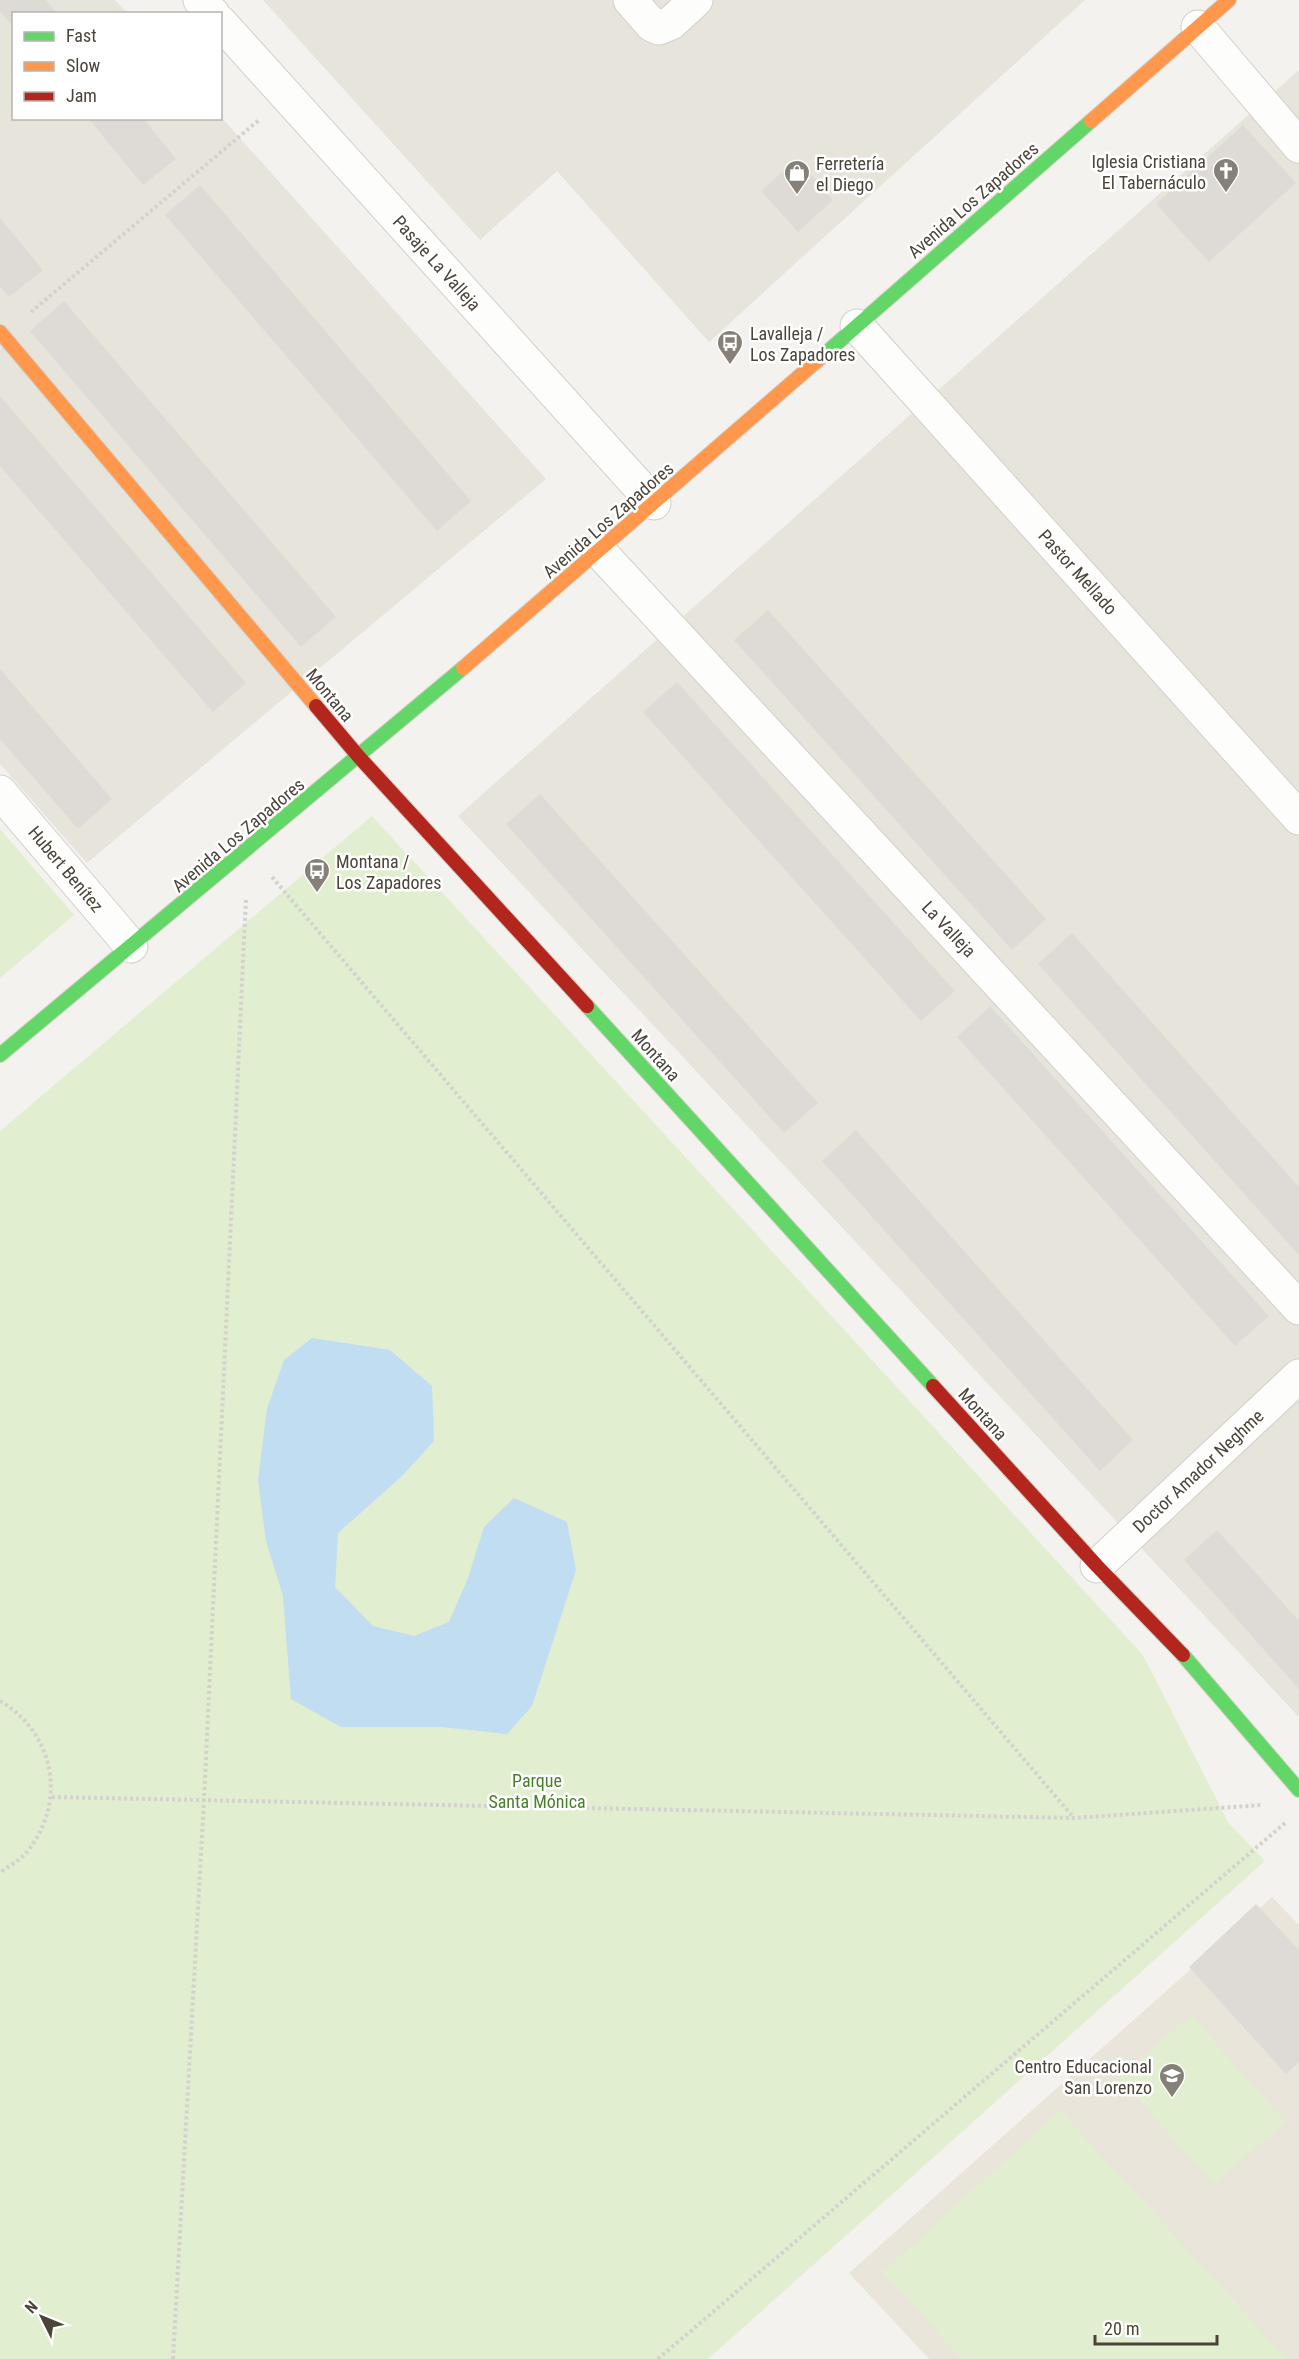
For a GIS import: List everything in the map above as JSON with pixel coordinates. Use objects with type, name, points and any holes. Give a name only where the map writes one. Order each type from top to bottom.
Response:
[{"type":"street","points":[[201,0],[211,12]]},
{"type":"street","points":[[630,0],[652,25],[659,28],[671,23],[696,0]]},
{"type":"street","name":"Avenida Los Zapadores","points":[[0,1055],[359,757],[599,551],[1229,0]]},
{"type":"street","name":"Pasaje La Valleja","points":[[222,24],[654,503]]},
{"type":"street","points":[[1198,27],[1299,146]]},
{"type":"street","name":"Pastor Mellado","points":[[857,326],[1299,818]]},
{"type":"street","name":"Montana","points":[[2,333],[359,757],[1097,1566],[1172,1642],[1299,1790]]},
{"type":"street","name":"La Valleja","points":[[599,551],[1299,1308]]},
{"type":"street","name":"Hubert Benítez","points":[[0,792],[131,946]]},
{"type":"street","name":"Doctor Amador Neghme","points":[[1097,1566],[1299,1376]]},
{"type":"path","points":[[2,333],[287,96]]},
{"type":"path","points":[[173,2359],[204,1800],[249,849]]},
{"type":"path","points":[[249,849],[1074,1818]]},
{"type":"path","points":[[0,1701],[17,1711],[38,1736],[50,1765],[52,1797],[43,1827],[25,1854],[0,1873]]},
{"type":"path","points":[[52,1797],[1074,1818],[1263,1805]]},
{"type":"path","points":[[658,2359],[1290,1819]]},
{"type":"shaded area","points":[[0,0],[115,0],[126,12],[12,12],[12,120],[222,120],[222,118],[546,479],[87,863],[0,764]]},
{"type":"shaded area","points":[[263,0],[1085,0],[709,342],[557,171],[480,240]]},
{"type":"shaded area","points":[[1299,70],[1299,1717],[458,816]]},
{"type":"shaded area","name":"Centro Educacional San Lorenzo","points":[[1272,1897],[1299,1925],[1299,2359],[929,2359],[849,2273]]},
{"type":"green space","name":"Parque Santa Mónica","points":[[372,816],[1143,1655],[1228,1822],[1265,1861],[708,2359],[0,2359],[0,1131]]},
{"type":"green space","points":[[0,829],[74,915],[0,978]]},
{"type":"green space","points":[[1191,2015],[1285,2122],[1214,2185],[1119,2077]]},
{"type":"green space","points":[[1060,2110],[1287,2359],[961,2359],[883,2272]]},
{"type":"water","points":[[312,1338],[390,1350],[432,1386],[434,1441],[402,1476],[338,1533],[335,1587],[373,1626],[414,1636],[449,1622],[468,1578],[484,1527],[514,1498],[567,1522],[576,1570],[532,1706],[507,1734],[441,1727],[341,1727],[291,1699],[283,1596],[266,1541],[258,1480],[267,1409],[284,1360]]},
{"type":"building","points":[[0,0],[46,0],[55,12],[12,12],[12,26],[0,11]]},
{"type":"building","points":[[90,120],[145,120],[176,159],[143,185]]},
{"type":"building","name":"Iglesia Cristiana El Tabernáculo","points":[[1243,125],[1296,183],[1209,262],[1156,204]]},
{"type":"building","name":"Ferretería el Diego","points":[[797,159],[833,200],[798,232],[761,191]]},
{"type":"building","points":[[200,185],[471,501],[437,531],[165,215]]},
{"type":"building","points":[[0,218],[43,270],[9,297],[0,287]]},
{"type":"building","points":[[64,301],[336,617],[301,647],[30,331]]},
{"type":"building","points":[[0,396],[246,683],[213,712],[0,466]]},
{"type":"building","points":[[768,610],[1046,919],[1012,950],[734,640]]},
{"type":"building","points":[[0,669],[112,799],[78,829],[0,739]]},
{"type":"building","points":[[677,682],[955,991],[921,1021],[643,712]]},
{"type":"building","points":[[540,794],[818,1103],[784,1133],[506,824]]},
{"type":"building","points":[[1072,933],[1299,1187],[1299,1255],[1038,964]]},
{"type":"building","points":[[990,1006],[1269,1316],[1235,1346],[957,1037]]},
{"type":"building","points":[[856,1130],[1133,1440],[1100,1471],[822,1161]]},
{"type":"building","points":[[1217,1530],[1299,1621],[1299,1689],[1184,1560]]},
{"type":"building","points":[[1256,1904],[1299,1950],[1299,2062],[1286,2074],[1189,1967]]},
{"type":"traffic: fast","points":[[818,360],[1091,121]]},
{"type":"traffic: fast","points":[[0,1055],[463,668]]},
{"type":"traffic: fast","points":[[587,1006],[933,1386]]},
{"type":"traffic: fast","points":[[1183,1655],[1299,1790]]},
{"type":"traffic: slow","points":[[1091,121],[1229,0]]},
{"type":"traffic: slow","points":[[0,332],[316,706]]},
{"type":"traffic: slow","points":[[463,668],[818,360]]},
{"type":"traffic: jam","points":[[316,706],[359,757],[587,1006]]},
{"type":"traffic: jam","points":[[933,1386],[1097,1566],[1183,1655]]},
{"type":"place","name":"Iglesia Cristiana El Tabernáculo","points":[[1226,194]]},
{"type":"place","name":"Ferretería el Diego","points":[[797,196]]},
{"type":"place","name":"Lavalleja / Los Zapadores","points":[[730,366]]},
{"type":"place","name":"Montana / Los Zapadores","points":[[317,894]]},
{"type":"place","name":"Centro Educacional San Lorenzo","points":[[1172,2099]]}]
